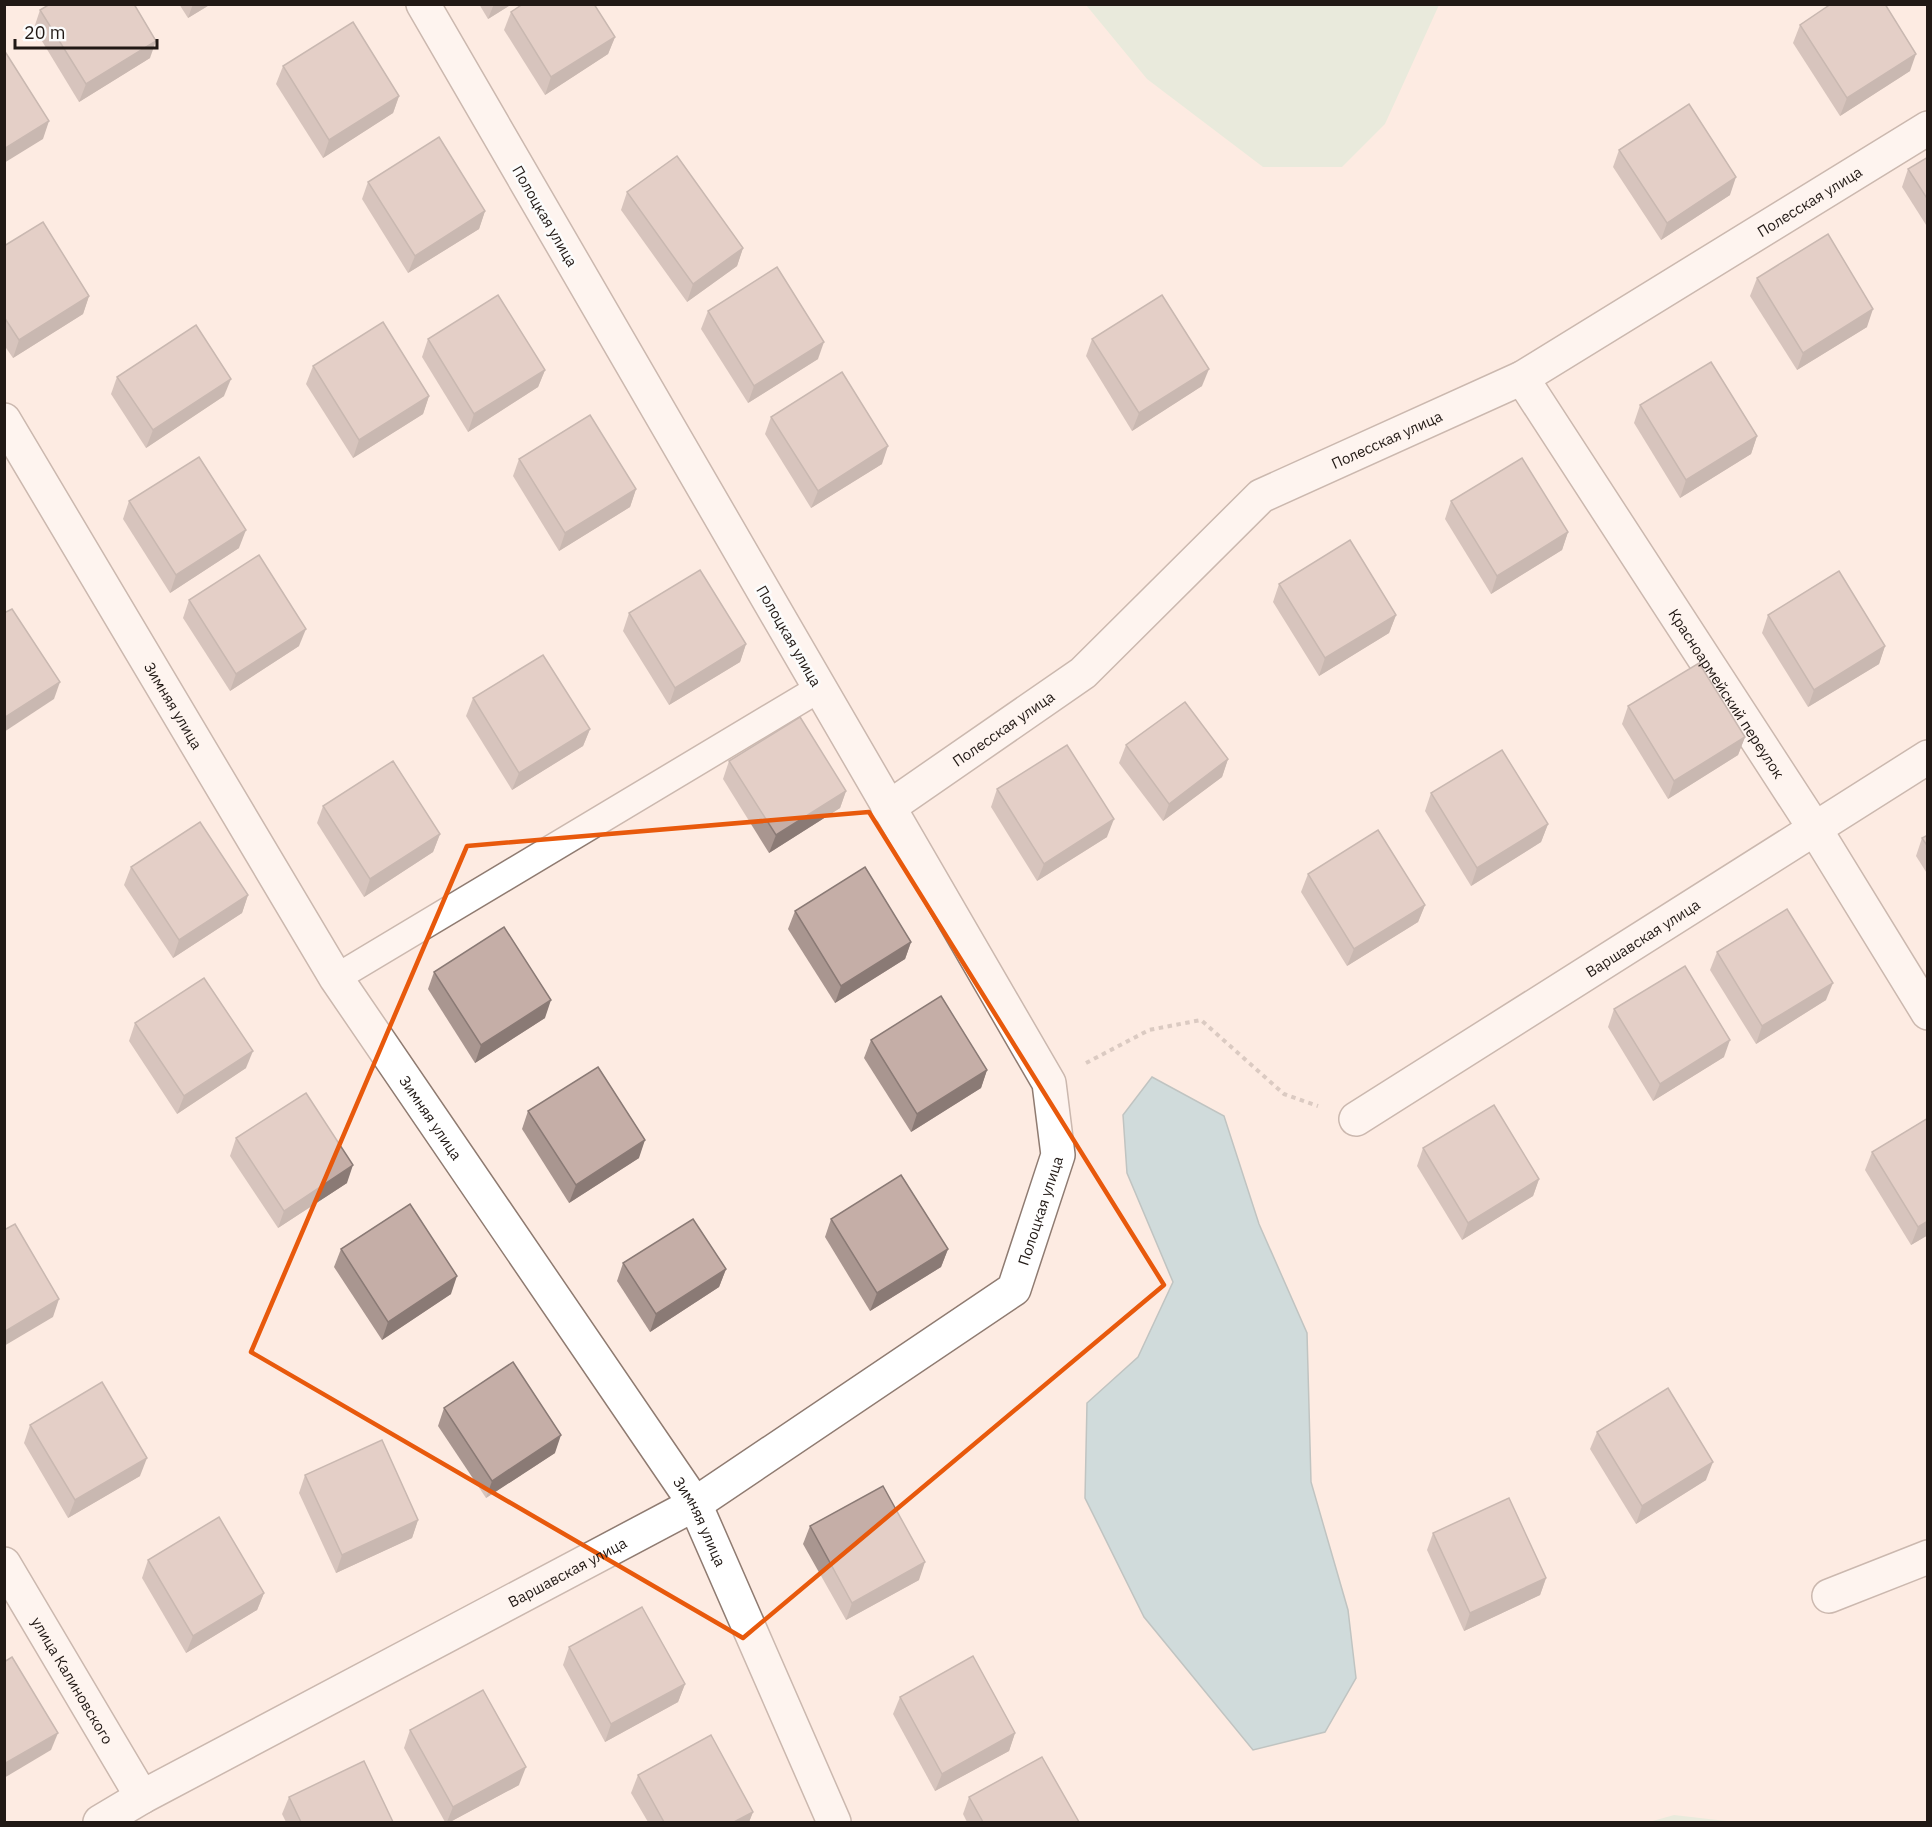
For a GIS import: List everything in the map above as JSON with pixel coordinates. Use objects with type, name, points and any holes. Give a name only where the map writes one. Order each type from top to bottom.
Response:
[{"type":"street","name":"Полоцкая улица","points":[[423,4],[1049,1083],[1058,1155],[1014,1289]]},
{"type":"street","name":"Полесская улица","points":[[888,808],[1083,673],[1261,496],[1522,378],[1928,128]]},
{"type":"street","name":"Красноармейский переулок","points":[[1522,378],[1815,829],[1928,1013]]},
{"type":"street","name":"Зимняя улица","points":[[4,420],[336,978],[695,1504],[834,1822]]},
{"type":"street","name":"Варшавская улица","points":[[1356,1119],[1928,757]]},
{"type":"street","name":"Варшавская улица","points":[[100,1822],[142,1797],[695,1504],[1014,1289]]},
{"type":"street","points":[[1829,1596],[1928,1557]]},
{"type":"street","name":"улица Калиновского","points":[[4,1564],[142,1797]]},
{"type":"lane","points":[[336,978],[820,688]]},
{"type":"path","points":[[1049,1083],[1149,1030],[1201,1020],[1284,1094],[1356,1119]]},
{"type":"highlighted area","points":[[869,812],[1164,1285],[743,1638],[251,1352],[467,846]]},
{"type":"green space","points":[[1086,5],[1439,5],[1385,124],[1342,167],[1263,167],[1147,79]]},
{"type":"green space","points":[[1674,1815],[1735,1822],[1649,1822]]},
{"type":"water","points":[[1152,1077],[1224,1116],[1259,1224],[1307,1333],[1311,1482],[1348,1610],[1356,1678],[1325,1732],[1253,1750],[1144,1617],[1085,1498],[1087,1403],[1138,1357],[1173,1282],[1127,1173],[1123,1115]]},
{"type":"building","points":[[50,4],[134,4],[156,41],[86,84],[40,10]]},
{"type":"building","points":[[523,4],[594,4],[615,37],[551,77],[511,12]]},
{"type":"building","points":[[1831,4],[1885,4],[1916,54],[1847,98],[1800,25]]},
{"type":"building","points":[[353,22],[399,96],[329,140],[283,66]]},
{"type":"building","points":[[4,50],[49,121],[4,149]]},
{"type":"building","points":[[1689,104],[1736,177],[1667,223],[1619,150]]},
{"type":"building","points":[[439,137],[485,211],[415,256],[368,182]]},
{"type":"building","points":[[677,156],[743,248],[693,284],[627,192]]},
{"type":"building","points":[[1928,157],[1928,200],[1908,169]]},
{"type":"building","points":[[43,222],[89,296],[19,340],[4,317],[4,246]]},
{"type":"building","points":[[1828,234],[1873,309],[1803,353],[1757,278]]},
{"type":"building","points":[[777,267],[824,342],[754,386],[708,311]]},
{"type":"building","points":[[498,295],[545,370],[474,414],[428,339]]},
{"type":"building","points":[[1162,295],[1209,369],[1139,413],[1092,339]]},
{"type":"building","points":[[383,322],[429,396],[359,440],[313,366]]},
{"type":"building","points":[[196,325],[231,379],[153,430],[117,377]]},
{"type":"building","points":[[1711,362],[1757,436],[1686,480],[1640,405]]},
{"type":"building","points":[[842,372],[888,446],[818,491],[771,417]]},
{"type":"building","points":[[590,415],[636,489],[565,533],[519,459]]},
{"type":"building","points":[[199,457],[246,530],[176,575],[129,501]]},
{"type":"building","points":[[1522,458],[1568,532],[1497,576],[1451,501]]},
{"type":"building","points":[[1350,540],[1396,615],[1325,658],[1279,584]]},
{"type":"building","points":[[259,555],[306,629],[236,674],[189,600]]},
{"type":"building","points":[[700,570],[746,644],[675,688],[629,613]]},
{"type":"building","points":[[1839,571],[1885,646],[1814,690],[1768,615]]},
{"type":"building","points":[[12,609],[60,682],[4,718],[4,613]]},
{"type":"building","points":[[543,655],[590,729],[519,773],[473,698]]},
{"type":"building","points":[[1699,663],[1745,737],[1674,781],[1628,706]]},
{"type":"building","points":[[1185,702],[1228,759],[1169,804],[1126,745]]},
{"type":"building","points":[[800,717],[846,791],[776,835],[729,761]]},
{"type":"building","points":[[1067,745],[1114,819],[1044,864],[997,789]]},
{"type":"building","points":[[1502,750],[1548,824],[1477,868],[1431,793]]},
{"type":"building","points":[[393,761],[440,834],[370,879],[323,806]]},
{"type":"building","points":[[200,822],[248,895],[179,940],[131,867]]},
{"type":"building","points":[[1378,830],[1425,905],[1354,949],[1308,874]]},
{"type":"building","points":[[1928,835],[1928,847],[1922,838]]},
{"type":"building","points":[[865,867],[911,942],[841,986],[795,911]]},
{"type":"building","points":[[1787,909],[1833,983],[1762,1026],[1717,952]]},
{"type":"building","points":[[504,927],[551,1000],[481,1045],[434,972]]},
{"type":"building","points":[[1685,966],[1730,1040],[1660,1084],[1614,1009]]},
{"type":"building","points":[[204,978],[253,1051],[184,1096],[135,1023]]},
{"type":"building","points":[[941,996],[987,1070],[917,1114],[871,1040]]},
{"type":"building","points":[[598,1067],[645,1140],[576,1185],[528,1111]]},
{"type":"building","points":[[306,1093],[353,1165],[284,1211],[236,1138]]},
{"type":"building","points":[[1494,1105],[1539,1179],[1468,1223],[1423,1148]]},
{"type":"building","points":[[1928,1118],[1928,1221],[1918,1227],[1872,1152]]},
{"type":"building","points":[[901,1175],[948,1249],[877,1293],[831,1219]]},
{"type":"building","points":[[410,1204],[457,1276],[388,1322],[341,1249]]},
{"type":"building","points":[[693,1219],[726,1269],[656,1314],[623,1263]]},
{"type":"building","points":[[15,1224],[59,1299],[4,1332],[4,1230]]},
{"type":"building","points":[[513,1362],[561,1435],[492,1481],[444,1408]]},
{"type":"building","points":[[102,1382],[147,1458],[75,1500],[30,1425]]},
{"type":"building","points":[[1668,1388],[1713,1462],[1642,1506],[1597,1432]]},
{"type":"building","points":[[382,1440],[418,1520],[342,1555],[305,1475]]},
{"type":"building","points":[[883,1486],[925,1562],[852,1603],[810,1526]]},
{"type":"building","points":[[1509,1498],[1546,1578],[1470,1613],[1433,1533]]},
{"type":"building","points":[[219,1517],[264,1593],[193,1636],[148,1560]]},
{"type":"building","points":[[642,1607],[685,1684],[611,1724],[569,1647]]},
{"type":"building","points":[[973,1656],[1015,1733],[942,1774],[900,1697]]},
{"type":"building","points":[[12,1657],[58,1733],[4,1764],[4,1662]]},
{"type":"building","points":[[483,1690],[526,1767],[453,1807],[410,1730]]},
{"type":"building","points":[[711,1735],[753,1812],[734,1822],[664,1822],[638,1775]]},
{"type":"building","points":[[1042,1757],[1079,1822],[983,1822],[969,1797]]},
{"type":"building","points":[[364,1761],[393,1822],[301,1822],[289,1797]]}]
